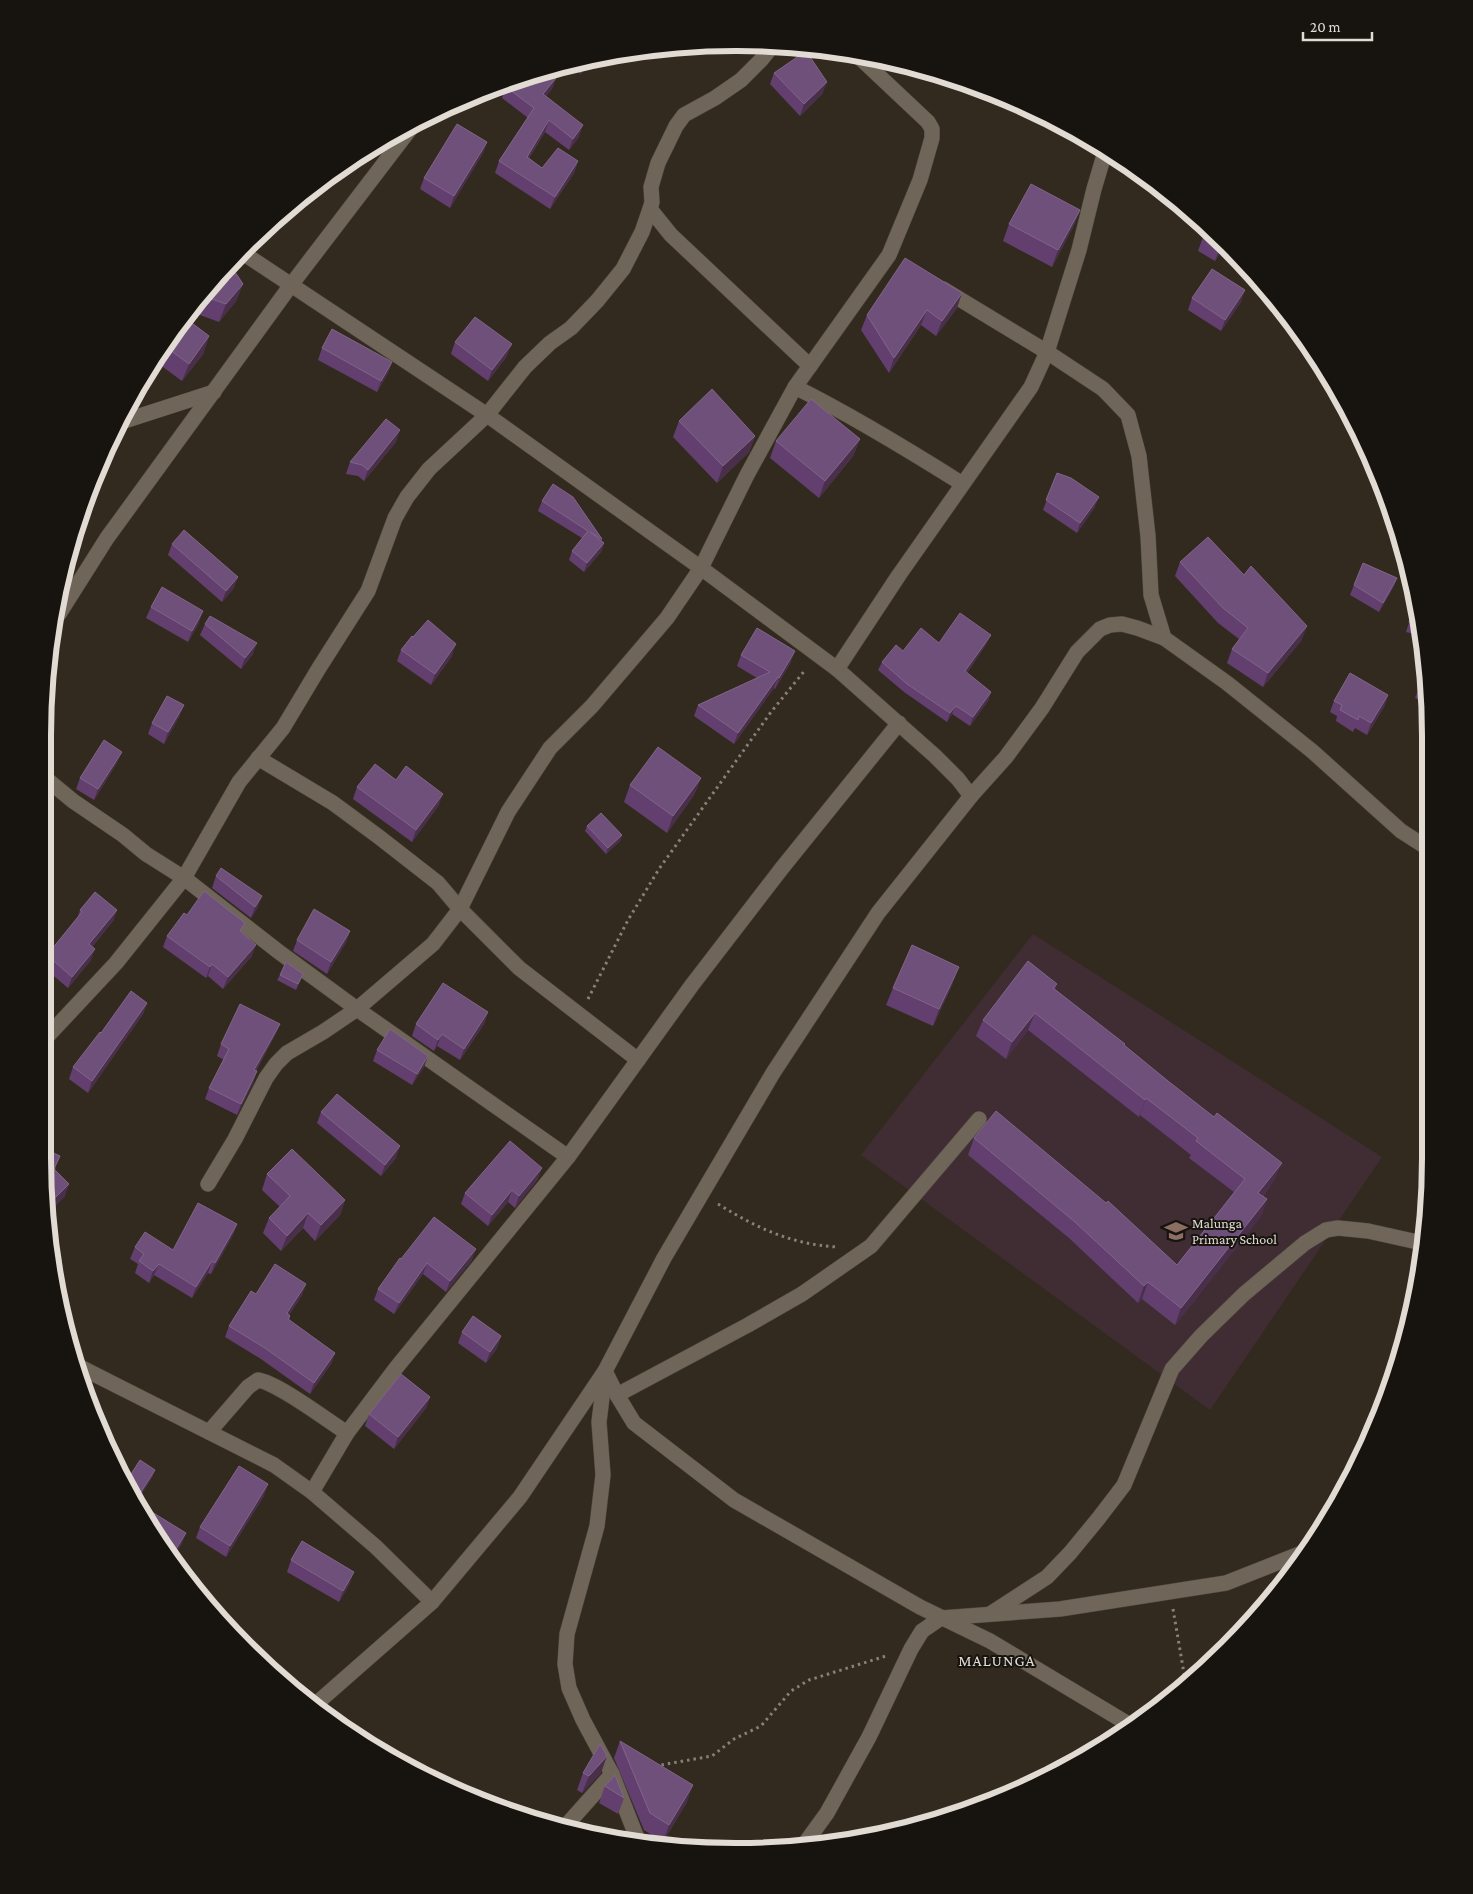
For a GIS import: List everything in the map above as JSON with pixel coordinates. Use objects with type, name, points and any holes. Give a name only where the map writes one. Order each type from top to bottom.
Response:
[{"type":"street","points":[[51,1032],[116,963],[184,878],[239,782],[283,728],[368,591],[395,518],[407,498],[429,469],[487,415],[525,367],[550,343],[571,328],[623,269],[642,232],[650,210],[652,202],[651,187],[658,163],[676,126],[684,115],[715,98],[741,80],[767,52]]},
{"type":"street","points":[[208,1184],[235,1140],[266,1078],[276,1064],[287,1053],[323,1032],[357,1008],[433,944],[460,909],[508,812],[550,748],[592,706],[667,618],[701,568],[795,387],[893,258],[920,180],[932,138],[932,130],[928,122],[866,63]]},
{"type":"street","points":[[63,607],[107,538],[291,285],[403,138]]},
{"type":"street","points":[[837,669],[898,574],[961,483],[1008,422],[1026,394],[1048,352],[1079,250],[1103,158]]},
{"type":"street","points":[[650,210],[671,235],[810,366]]},
{"type":"street","points":[[248,256],[487,415],[701,568],[817,654],[837,669],[899,724],[958,779],[971,796]]},
{"type":"street","points":[[931,282],[1048,352],[1103,389],[1128,415],[1139,456],[1148,536],[1151,595],[1164,638]]},
{"type":"street","points":[[795,387],[849,414],[961,483]]},
{"type":"street","points":[[129,419],[214,392]]},
{"type":"street","points":[[319,1701],[432,1602],[520,1496],[605,1371],[664,1258],[773,1074],[878,912],[971,796],[1006,757],[1042,708],[1077,652],[1100,629],[1110,625],[1122,624],[1164,638],[1312,750],[1401,831],[1422,844]]},
{"type":"street","points":[[312,1492],[347,1433],[396,1368],[568,1157],[692,985],[782,868],[899,724]]},
{"type":"street","points":[[258,758],[333,803],[438,883],[460,909],[519,968],[638,1060]]},
{"type":"street","points":[[51,783],[73,801],[124,835],[146,854],[184,878],[279,952],[568,1157]]},
{"type":"street","points":[[617,1395],[802,1294],[871,1246],[979,1119]]},
{"type":"street","points":[[989,1615],[1047,1577],[1098,1520],[1124,1485],[1172,1369],[1201,1336],[1244,1294],[1305,1243],[1326,1230],[1338,1228],[1368,1231],[1416,1242]]},
{"type":"street","points":[[86,1370],[274,1465],[312,1492],[376,1547],[432,1602]]},
{"type":"street","points":[[605,1371],[634,1423],[734,1500],[862,1575],[941,1618],[990,1641],[1125,1722]]},
{"type":"street","points":[[605,1371],[600,1422],[603,1476],[598,1526],[567,1634],[565,1664],[569,1688],[583,1720],[612,1774],[636,1835]]},
{"type":"street","points":[[209,1432],[248,1387],[258,1380],[283,1391],[347,1433]]},
{"type":"street","points":[[808,1839],[827,1812],[869,1737],[911,1649],[922,1631],[941,1618],[1060,1609],[1226,1583],[1293,1557]]},
{"type":"street","points":[[570,1822],[612,1774]]},
{"type":"path","points":[[580,1014],[628,920],[659,869],[765,720],[817,654]]},
{"type":"path","points":[[702,1194],[761,1228],[792,1241],[817,1246],[871,1246]]},
{"type":"path","points":[[1170,1591],[1184,1676]]},
{"type":"path","points":[[648,1768],[663,1763],[712,1756],[734,1739],[761,1726],[791,1691],[808,1680],[911,1649]]},
{"type":"shaded area","name":"Malunga Primary School","points":[[1033,934],[1382,1157],[1210,1410],[861,1155]]},
{"type":"building","points":[[801,55],[809,55],[827,82],[804,104],[774,73]]},
{"type":"building","points":[[553,77],[556,78],[543,94],[583,125],[573,139],[549,120],[527,157],[542,168],[558,148],[578,161],[555,197],[499,161],[534,108],[510,90]]},
{"type":"building","points":[[457,124],[487,142],[454,196],[424,178]]},
{"type":"building","points":[[1031,184],[1080,210],[1058,250],[1009,224]]},
{"type":"building","points":[[905,258],[962,293],[942,321],[927,310],[894,358],[867,315]]},
{"type":"building","points":[[1212,269],[1245,290],[1225,320],[1192,298]]},
{"type":"building","points":[[234,271],[243,284],[226,304],[210,298]]},
{"type":"building","points":[[475,317],[512,344],[492,370],[455,342]]},
{"type":"building","points":[[191,322],[209,336],[189,364],[171,351]]},
{"type":"building","points":[[332,329],[392,362],[381,381],[322,348]]},
{"type":"building","points":[[712,389],[755,436],[723,466],[679,421]]},
{"type":"building","points":[[811,399],[860,439],[825,481],[776,441]]},
{"type":"building","points":[[386,419],[400,430],[368,470],[362,465],[350,462]]},
{"type":"building","points":[[1057,473],[1071,478],[1099,497],[1080,523],[1046,500]]},
{"type":"building","points":[[553,484],[573,497],[602,539],[590,532],[604,543],[587,563],[572,551],[588,531],[542,501]]},
{"type":"building","points":[[184,530],[238,577],[226,591],[172,544]]},
{"type":"building","points":[[1208,537],[1244,575],[1251,566],[1307,626],[1268,673],[1232,649],[1248,628],[1223,608],[1180,562]]},
{"type":"building","points":[[1363,563],[1397,578],[1383,603],[1354,585]]},
{"type":"building","points":[[162,587],[203,611],[192,631],[151,607]]},
{"type":"building","points":[[960,613],[991,635],[965,671],[991,692],[973,717],[956,706],[950,713],[907,684],[882,662],[896,645],[903,651],[921,628],[939,643]]},
{"type":"building","points":[[210,616],[257,643],[245,658],[205,624]]},
{"type":"building","points":[[428,620],[456,644],[435,674],[401,650]]},
{"type":"building","points":[[757,628],[795,651],[779,678],[738,733],[698,705],[770,672],[741,655]]},
{"type":"building","points":[[1350,673],[1388,695],[1371,723],[1359,716],[1358,720],[1340,710],[1342,705],[1334,701]]},
{"type":"building","points":[[167,696],[184,705],[168,732],[152,723]]},
{"type":"building","points":[[104,740],[122,752],[98,789],[80,778]]},
{"type":"building","points":[[658,747],[701,778],[673,816],[630,785]]},
{"type":"building","points":[[375,764],[396,780],[406,766],[443,794],[416,830],[357,787]]},
{"type":"building","points":[[601,813],[622,835],[608,848],[587,826]]},
{"type":"building","points":[[221,868],[262,896],[255,907],[216,876]]},
{"type":"building","points":[[204,891],[245,923],[240,931],[256,945],[228,977],[212,964],[210,967],[167,936],[184,913],[187,915]]},
{"type":"building","points":[[95,892],[117,910],[89,944],[95,949],[72,977],[51,959],[51,950],[82,912],[80,910]]},
{"type":"building","points":[[314,909],[350,931],[331,962],[297,940]]},
{"type":"building","points":[[912,945],[959,967],[939,1009],[893,988]]},
{"type":"building","points":[[1028,961],[1057,984],[1053,988],[1125,1044],[1168,1081],[1214,1117],[1217,1113],[1282,1163],[1258,1193],[1267,1199],[1181,1308],[1148,1282],[1144,1286],[1075,1222],[974,1138],[996,1111],[1106,1203],[1108,1201],[1177,1265],[1245,1179],[1196,1141],[1198,1138],[1146,1098],[1145,1100],[1035,1013],[1012,1042],[983,1020]]},
{"type":"building","points":[[286,962],[303,974],[298,984],[280,975]]},
{"type":"building","points":[[443,983],[488,1012],[464,1049],[442,1034],[438,1040],[416,1024]]},
{"type":"building","points":[[131,991],[147,1003],[92,1081],[73,1067],[101,1033]]},
{"type":"building","points":[[240,1004],[280,1024],[254,1070],[257,1071],[241,1104],[209,1088],[229,1049],[221,1044]]},
{"type":"building","points":[[390,1029],[428,1056],[417,1074],[377,1050]]},
{"type":"building","points":[[337,1094],[400,1146],[385,1165],[321,1112]]},
{"type":"building","points":[[510,1141],[542,1168],[519,1196],[512,1190],[492,1215],[465,1193]]},
{"type":"building","points":[[292,1149],[345,1200],[321,1225],[308,1213],[287,1236],[269,1218],[290,1196],[267,1174]]},
{"type":"building","points":[[51,1152],[60,1156],[54,1169],[69,1184],[53,1200]]},
{"type":"building","points":[[198,1203],[237,1224],[215,1263],[212,1261],[196,1287],[159,1264],[153,1271],[139,1261],[144,1254],[135,1247],[145,1232],[173,1250]]},
{"type":"building","points":[[434,1217],[476,1249],[450,1281],[427,1263],[399,1303],[378,1289],[400,1258]]},
{"type":"building","points":[[275,1264],[306,1284],[287,1313],[290,1316],[288,1319],[335,1353],[314,1383],[265,1348],[229,1326],[251,1291],[256,1294]]},
{"type":"building","points":[[473,1316],[501,1336],[490,1352],[462,1332]]},
{"type":"building","points":[[401,1374],[430,1397],[398,1437],[369,1414]]},
{"type":"building","points":[[140,1460],[155,1470],[140,1494],[130,1476]]},
{"type":"building","points":[[239,1466],[268,1484],[230,1546],[200,1527]]},
{"type":"building","points":[[150,1511],[186,1533],[175,1550]]},
{"type":"building","points":[[302,1541],[354,1572],[343,1591],[291,1560]]},
{"type":"building","points":[[620,1741],[693,1785],[669,1825],[650,1813]]},
{"type":"building","points":[[600,1744],[607,1756],[589,1776],[583,1773]]},
{"type":"building","points":[[615,1775],[624,1798],[605,1786]]},
{"type":"place","name":"Malunga Primary School","points":[[1176,1231]]},
{"type":"district","name":"MALUNGA","points":[[997,1660]]}]
